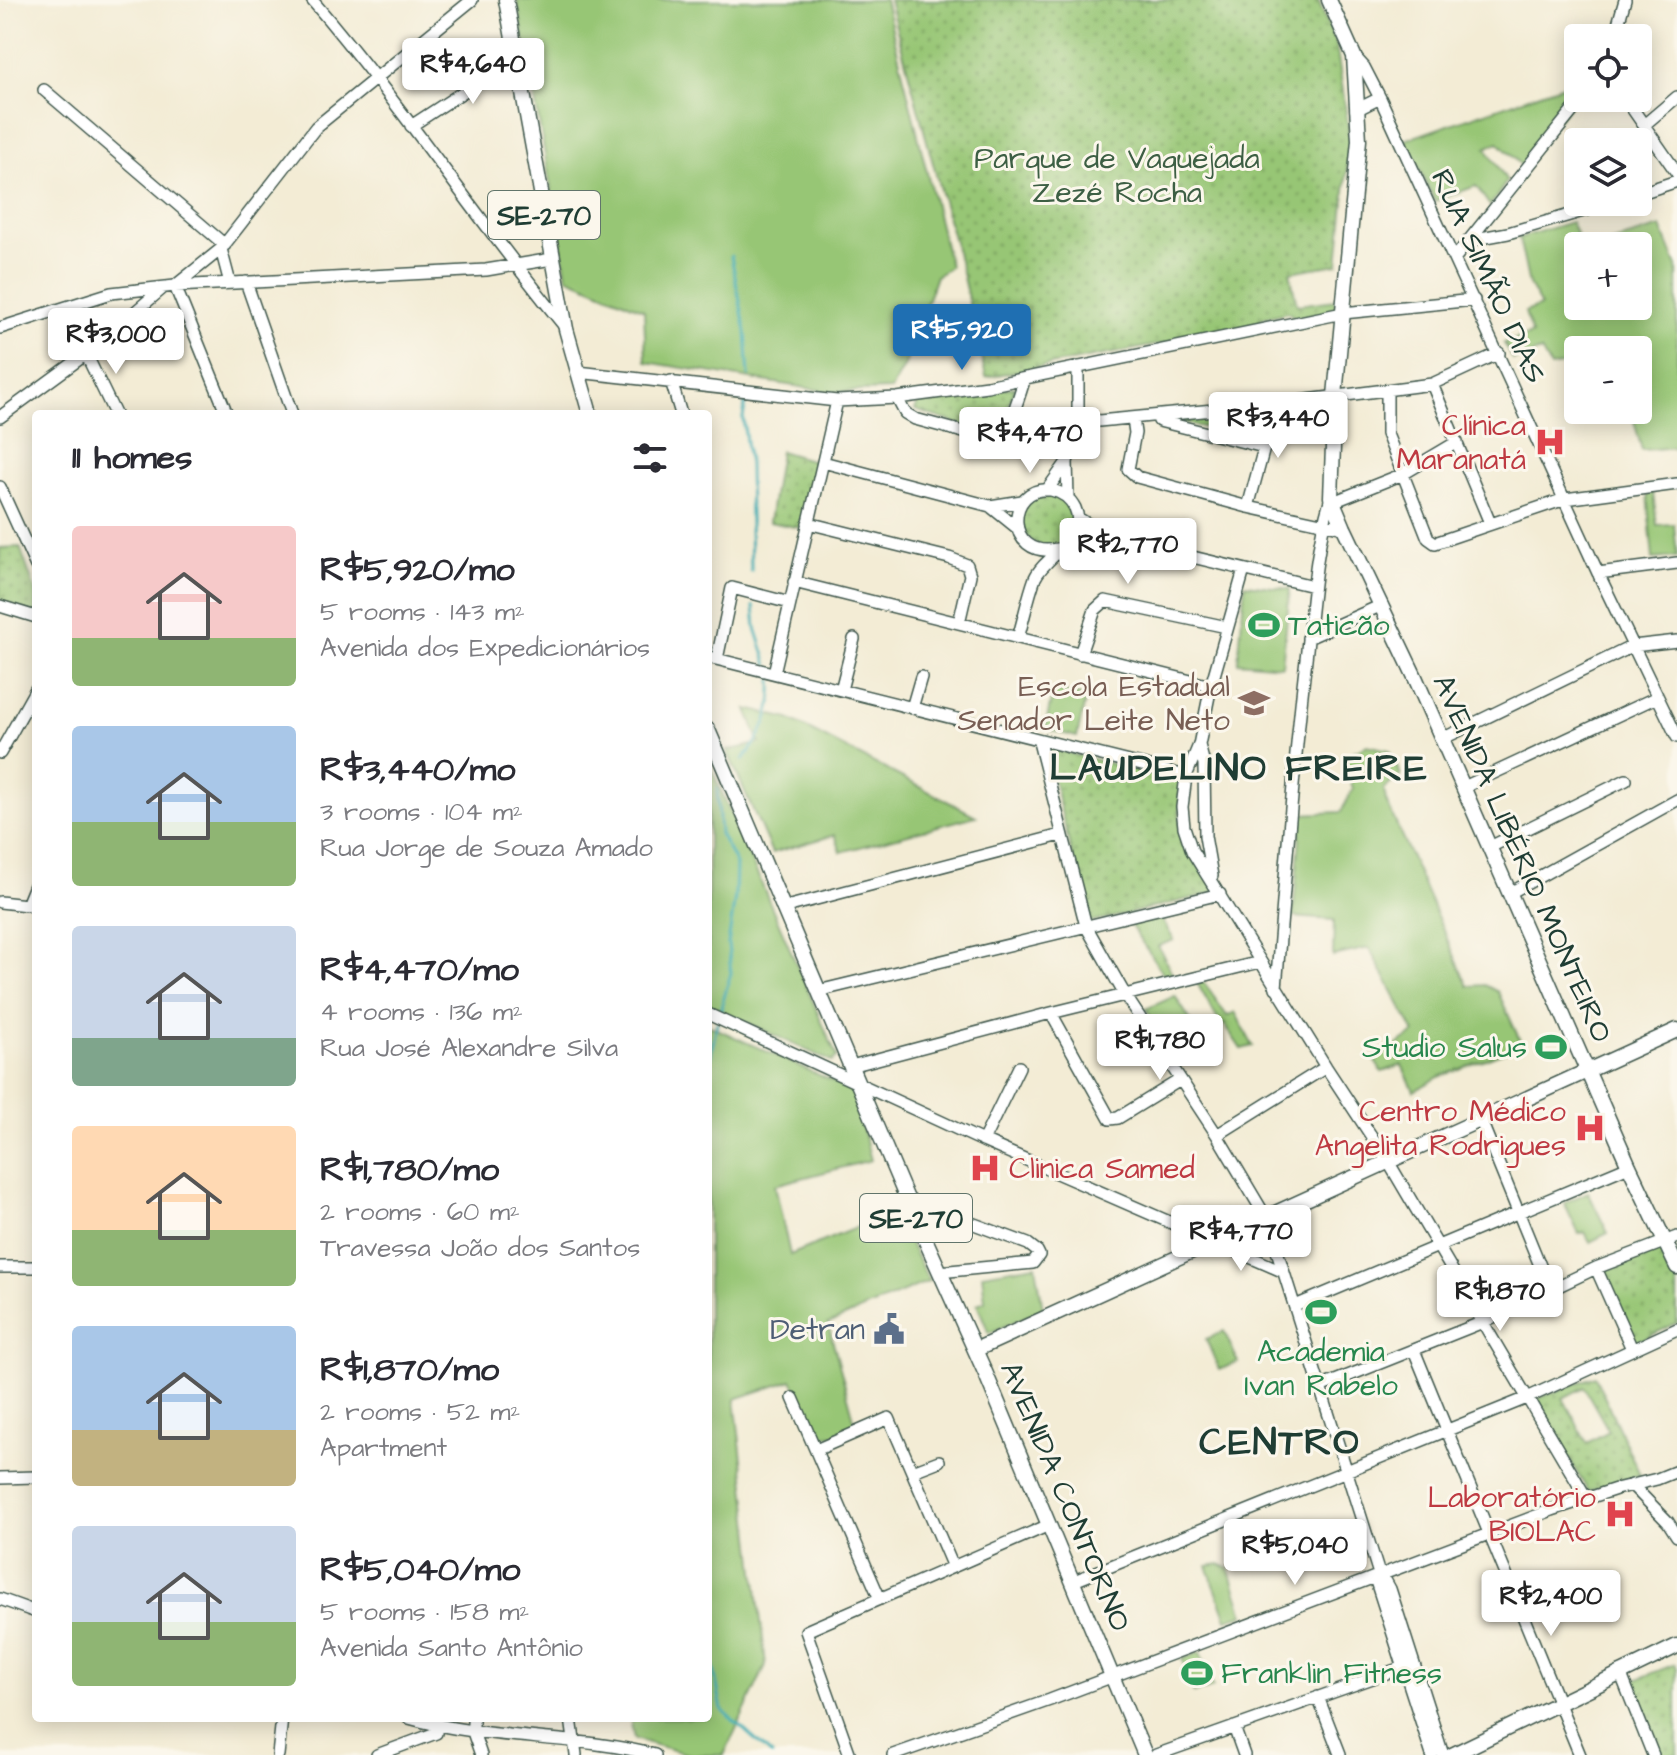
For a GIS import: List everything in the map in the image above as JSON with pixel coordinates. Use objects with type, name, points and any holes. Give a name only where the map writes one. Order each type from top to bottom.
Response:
[{"type":"main road","name":"SE-270","points":[[506,0],[566,329],[589,410]]},
{"type":"main road","points":[[1329,0],[1354,56],[1359,140],[1335,396],[1332,499]]},
{"type":"main road","name":"AVENIDA LIBÉRIO MONTEIRO","points":[[1332,499],[1464,787],[1629,1166],[1671,1239],[1677,1267]]},
{"type":"main road","name":"SE-270","points":[[712,740],[907,1199],[975,1350]]},
{"type":"main road","name":"AVENIDA CONTORNO","points":[[1145,1755],[975,1350],[1677,1030]]},
{"type":"main road","points":[[1452,1755],[1676,1652]]},
{"type":"street","points":[[0,417],[223,247],[316,127],[472,0]]},
{"type":"street","points":[[1618,24],[1625,0]]},
{"type":"street","points":[[318,2],[515,267],[566,329]]},
{"type":"street","name":"RUA SIMÃO DIAS","points":[[1354,56],[1364,67],[1380,98],[1598,573],[1677,737]]},
{"type":"street","points":[[411,126],[515,58]]},
{"type":"street","points":[[44,90],[223,247],[230,283]]},
{"type":"street","points":[[1644,125],[1677,97]]},
{"type":"street","points":[[1356,110],[1380,98]]},
{"type":"street","points":[[1454,259],[1571,112]]},
{"type":"street","points":[[1635,112],[1676,168]]},
{"type":"street","points":[[1652,189],[1677,181]]},
{"type":"street","points":[[1470,240],[1508,233],[1566,216]]},
{"type":"street","points":[[0,328],[111,293],[169,286],[515,267],[552,259]]},
{"type":"street","points":[[246,282],[291,410]]},
{"type":"street","points":[[169,286],[225,410]]},
{"type":"street","points":[[578,372],[837,401],[897,398],[1025,378],[1343,313],[1474,300]]},
{"type":"street","points":[[1078,423],[1149,418],[1432,384],[1499,353]]},
{"type":"street","points":[[86,354],[113,410]]},
{"type":"street","points":[[1078,367],[1078,423],[1067,462],[1068,498],[1078,518],[1109,537]]},
{"type":"street","points":[[897,398],[905,413],[915,419],[993,440],[1011,421],[1025,378]]},
{"type":"street","points":[[671,381],[680,410]]},
{"type":"street","points":[[1432,384],[1490,523]]},
{"type":"street","points":[[1387,391],[1387,434],[1428,538],[1439,543],[1565,499],[1677,484]]},
{"type":"street","points":[[774,673],[837,401]]},
{"type":"street","points":[[1248,507],[1276,404]]},
{"type":"street","points":[[1149,418],[1264,447]]},
{"type":"street","points":[[1133,419],[1135,433],[1128,460],[1131,474],[1248,507],[1344,528]]},
{"type":"street","points":[[1276,988],[1313,586],[1322,524],[1332,499],[1403,474],[1457,442]]},
{"type":"street","points":[[823,462],[990,506],[1022,501],[1033,493],[1047,490],[1068,498]]},
{"type":"street","points":[[1047,490],[1067,462]]},
{"type":"street","points":[[1,492],[32,558]]},
{"type":"street","points":[[1016,527],[1022,501]]},
{"type":"street","points":[[990,506],[1016,527],[1030,546],[1048,551],[1057,549]]},
{"type":"street","points":[[1073,537],[1078,518]]},
{"type":"street","points":[[808,523],[967,565],[970,575],[959,623]]},
{"type":"street","points":[[1018,638],[1036,575],[1057,549],[1073,537],[1109,537],[1313,586]]},
{"type":"street","points":[[1030,546],[1036,575]]},
{"type":"street","points":[[1598,573],[1677,563]]},
{"type":"street","points":[[1218,891],[1206,849],[1197,760],[1211,686],[1244,570]]},
{"type":"street","points":[[794,582],[1211,686]]},
{"type":"street","points":[[790,603],[732,588],[712,658],[1039,742],[1186,776]]},
{"type":"street","points":[[1080,654],[1095,610],[1105,601],[1227,627]]},
{"type":"street","points":[[1308,638],[1382,605]]},
{"type":"street","points":[[1,608],[32,616]]},
{"type":"street","points":[[841,690],[854,639]]},
{"type":"street","points":[[1442,739],[1633,646],[1677,641]]},
{"type":"street","points":[[912,708],[921,677]]},
{"type":"street","points":[[0,753],[32,696]]},
{"type":"street","points":[[1464,787],[1657,697]]},
{"type":"street","points":[[1039,742],[1086,926],[1125,995],[1217,1135],[1267,1219],[1379,1574],[1390,1589],[1432,1755]]},
{"type":"street","points":[[1197,760],[1186,776],[1182,807],[1184,827],[1192,851],[1389,1163],[1587,1499]]},
{"type":"street","points":[[1490,847],[1626,780]]},
{"type":"street","points":[[1510,893],[1677,800]]},
{"type":"street","points":[[782,908],[1061,835]]},
{"type":"street","points":[[818,991],[1218,891]]},
{"type":"street","points":[[0,902],[32,906]]},
{"type":"street","points":[[851,1066],[1260,962]]},
{"type":"street","points":[[1051,1013],[1110,1119],[1118,1118],[1180,1080]]},
{"type":"street","points":[[712,1016],[983,1141],[1282,1271]]},
{"type":"street","points":[[983,1141],[1019,1067]]},
{"type":"street","points":[[1217,1135],[1326,1067]]},
{"type":"street","points":[[1481,1121],[1550,1290]]},
{"type":"street","points":[[1295,1306],[1629,1166]]},
{"type":"street","points":[[907,1199],[1028,1244],[1039,1255],[1033,1263],[939,1272]]},
{"type":"street","points":[[1320,1387],[1483,1322],[1596,1268],[1671,1239]]},
{"type":"street","points":[[0,1267],[32,1267]]},
{"type":"street","points":[[1596,1268],[1632,1349]]},
{"type":"street","points":[[1074,1581],[1527,1398],[1677,1329]]},
{"type":"street","points":[[1414,1350],[1580,1755]]},
{"type":"street","points":[[793,1398],[880,1599]]},
{"type":"street","points":[[816,1450],[889,1418],[953,1567]]},
{"type":"street","points":[[913,1471],[939,1461]]},
{"type":"street","points":[[893,1755],[1035,1706],[1379,1574],[1587,1499],[1677,1471]]},
{"type":"street","points":[[0,1478],[32,1477]]},
{"type":"street","points":[[1632,1485],[1668,1522],[1677,1536]]},
{"type":"street","points":[[850,1755],[806,1631],[1049,1525]]},
{"type":"street","points":[[0,1599],[32,1611]]},
{"type":"street","points":[[1156,1755],[1407,1665]]},
{"type":"street","points":[[1407,1665],[1443,1755]]},
{"type":"street","points":[[1622,1678],[1653,1755]]},
{"type":"street","points":[[1318,1697],[1340,1754]]},
{"type":"street","points":[[278,1755],[282,1722]]},
{"type":"street","points":[[422,1722],[473,1732],[614,1746],[655,1755]]},
{"type":"street","points":[[473,1722],[481,1755]]},
{"type":"street","points":[[572,1722],[576,1755]]},
{"type":"street","points":[[377,1755],[436,1733],[436,1726]]},
{"type":"street","points":[[1234,1727],[1244,1755]]},
{"type":"green space","points":[[517,0],[885,0],[950,267],[936,276],[905,365],[891,390],[831,392],[646,362],[644,310],[567,277]]},
{"type":"green space","name":"Parque de Vaquejada Zezé Rocha","points":[[889,0],[1318,0],[1336,44],[1350,139],[1338,264],[1290,272],[1297,305],[1335,300],[1337,312],[1294,317],[1288,312],[1262,318],[1258,326],[986,377],[960,264]]},
{"type":"green space","points":[[1564,85],[1564,112],[1522,166],[1498,142],[1486,148],[1507,181],[1490,206],[1476,186],[1435,201],[1405,140]]},
{"type":"green space","points":[[1571,222],[1575,232],[1564,232],[1564,320],[1652,320],[1652,232],[1644,232],[1661,227],[1677,267],[1677,447],[1642,450],[1635,424],[1652,424],[1652,336],[1564,336],[1564,365],[1550,367],[1541,351],[1513,360],[1504,343],[1532,334],[1525,312],[1541,306],[1529,285],[1519,238]]},
{"type":"green space","points":[[1015,387],[1000,429],[992,435],[915,410],[919,400]]},
{"type":"green space","points":[[1268,410],[1259,440],[1172,420]]},
{"type":"green space","points":[[780,451],[817,462],[801,528],[769,522]]},
{"type":"green space","points":[[1653,493],[1657,525],[1674,524],[1677,557],[1653,559],[1647,494]]},
{"type":"green space","points":[[1047,494],[1065,502],[1073,520],[1065,538],[1047,546],[1029,538],[1021,520],[1029,502]]},
{"type":"green space","points":[[20,547],[32,582],[32,613],[0,602],[0,548]]},
{"type":"green space","name":"Taticão","points":[[1245,584],[1290,589],[1282,666],[1238,662]]},
{"type":"green space","points":[[1053,690],[1086,697],[1077,737],[1045,729]]},
{"type":"green space","points":[[747,709],[789,719],[976,816],[841,852],[835,835],[772,853],[727,751],[760,743]]},
{"type":"green space","points":[[1367,745],[1389,750],[1401,775],[1384,789],[1386,801],[1468,986],[1485,985],[1498,992],[1522,1045],[1439,1077],[1414,1091],[1402,1065],[1382,1072],[1374,1060],[1415,1033],[1369,948],[1333,956],[1334,920],[1293,917],[1302,814],[1341,812],[1353,789],[1343,757]]},
{"type":"green space","points":[[1045,747],[1183,782],[1179,816],[1185,842],[1218,892],[1089,923]]},
{"type":"green space","points":[[712,770],[837,1057],[832,1062],[712,1006]]},
{"type":"green space","points":[[1159,915],[1174,940],[1158,946],[1172,973],[1165,976],[1129,923]]},
{"type":"green space","points":[[1203,981],[1227,1016],[1235,1012],[1253,1046],[1241,1049],[1224,1024],[1221,1025],[1197,983]]},
{"type":"green space","points":[[1175,996],[1198,1032],[1172,1050],[1146,1009]]},
{"type":"green space","points":[[712,1027],[852,1090],[871,1160],[775,1185],[790,1255],[894,1212],[929,1281],[828,1324],[856,1426],[843,1434],[822,1436],[792,1380],[735,1399],[766,1665],[724,1755],[691,1755],[634,1739],[631,1722],[712,1722]]},
{"type":"green space","points":[[1588,1192],[1608,1233],[1590,1242],[1585,1232],[1579,1234],[1564,1203]]},
{"type":"green space","points":[[1663,1249],[1677,1279],[1677,1323],[1634,1344],[1602,1272]]},
{"type":"green space","points":[[1036,1265],[1043,1309],[989,1333],[977,1304],[985,1301],[982,1274]]},
{"type":"green space","points":[[1224,1331],[1238,1362],[1219,1370],[1206,1339]]},
{"type":"green space","points":[[1595,1376],[1640,1475],[1588,1491],[1534,1400]],"holes":[[[1584,1387],[1609,1431],[1587,1443],[1563,1398]]]},
{"type":"green space","points":[[1220,1564],[1229,1568],[1244,1614],[1227,1619],[1207,1566]]},
{"type":"green space","name":"Franklin Fitness","points":[[1200,1652],[1213,1687],[1194,1693],[1182,1659]]},
{"type":"green space","points":[[1675,1664],[1677,1755],[1662,1755],[1633,1681]]},
{"type":"waterway","points":[[731,256],[746,332],[749,376]]},
{"type":"waterway","points":[[746,398],[743,418],[749,465],[751,571]]},
{"type":"waterway","points":[[754,606],[756,628],[768,665]]},
{"type":"waterway","points":[[743,760],[766,723],[772,680]]},
{"type":"waterway","points":[[717,789],[720,834],[736,864],[728,944],[731,973],[719,1015]]},
{"type":"waterway","points":[[712,1049],[717,1023]]},
{"type":"waterway","points":[[712,1661],[722,1710],[772,1755]]},
{"type":"place","name":"Clínica Maranatá","points":[[1550,442]]},
{"type":"place","name":"Taticão","points":[[1264,625]]},
{"type":"place","name":"Escola Estadual Senador Leite Neto","points":[[1254,703]]},
{"type":"place","name":"Studio Salus","points":[[1551,1047]]},
{"type":"place","name":"Centro Médico Angelita Rodrigues","points":[[1590,1128]]},
{"type":"place","name":"Clinica Samed","points":[[985,1168]]},
{"type":"place","name":"Academia Ivan Rabelo","points":[[1321,1312]]},
{"type":"place","name":"Detran","points":[[889,1329]]},
{"type":"place","name":"Laboratório BIOLAC","points":[[1620,1514]]},
{"type":"place","name":"Franklin Fitness","points":[[1197,1673]]},
{"type":"district","name":"LAUDELINO FREIRE","points":[[1239,767]]},
{"type":"district","name":"CENTRO","points":[[1280,1441]]}]
